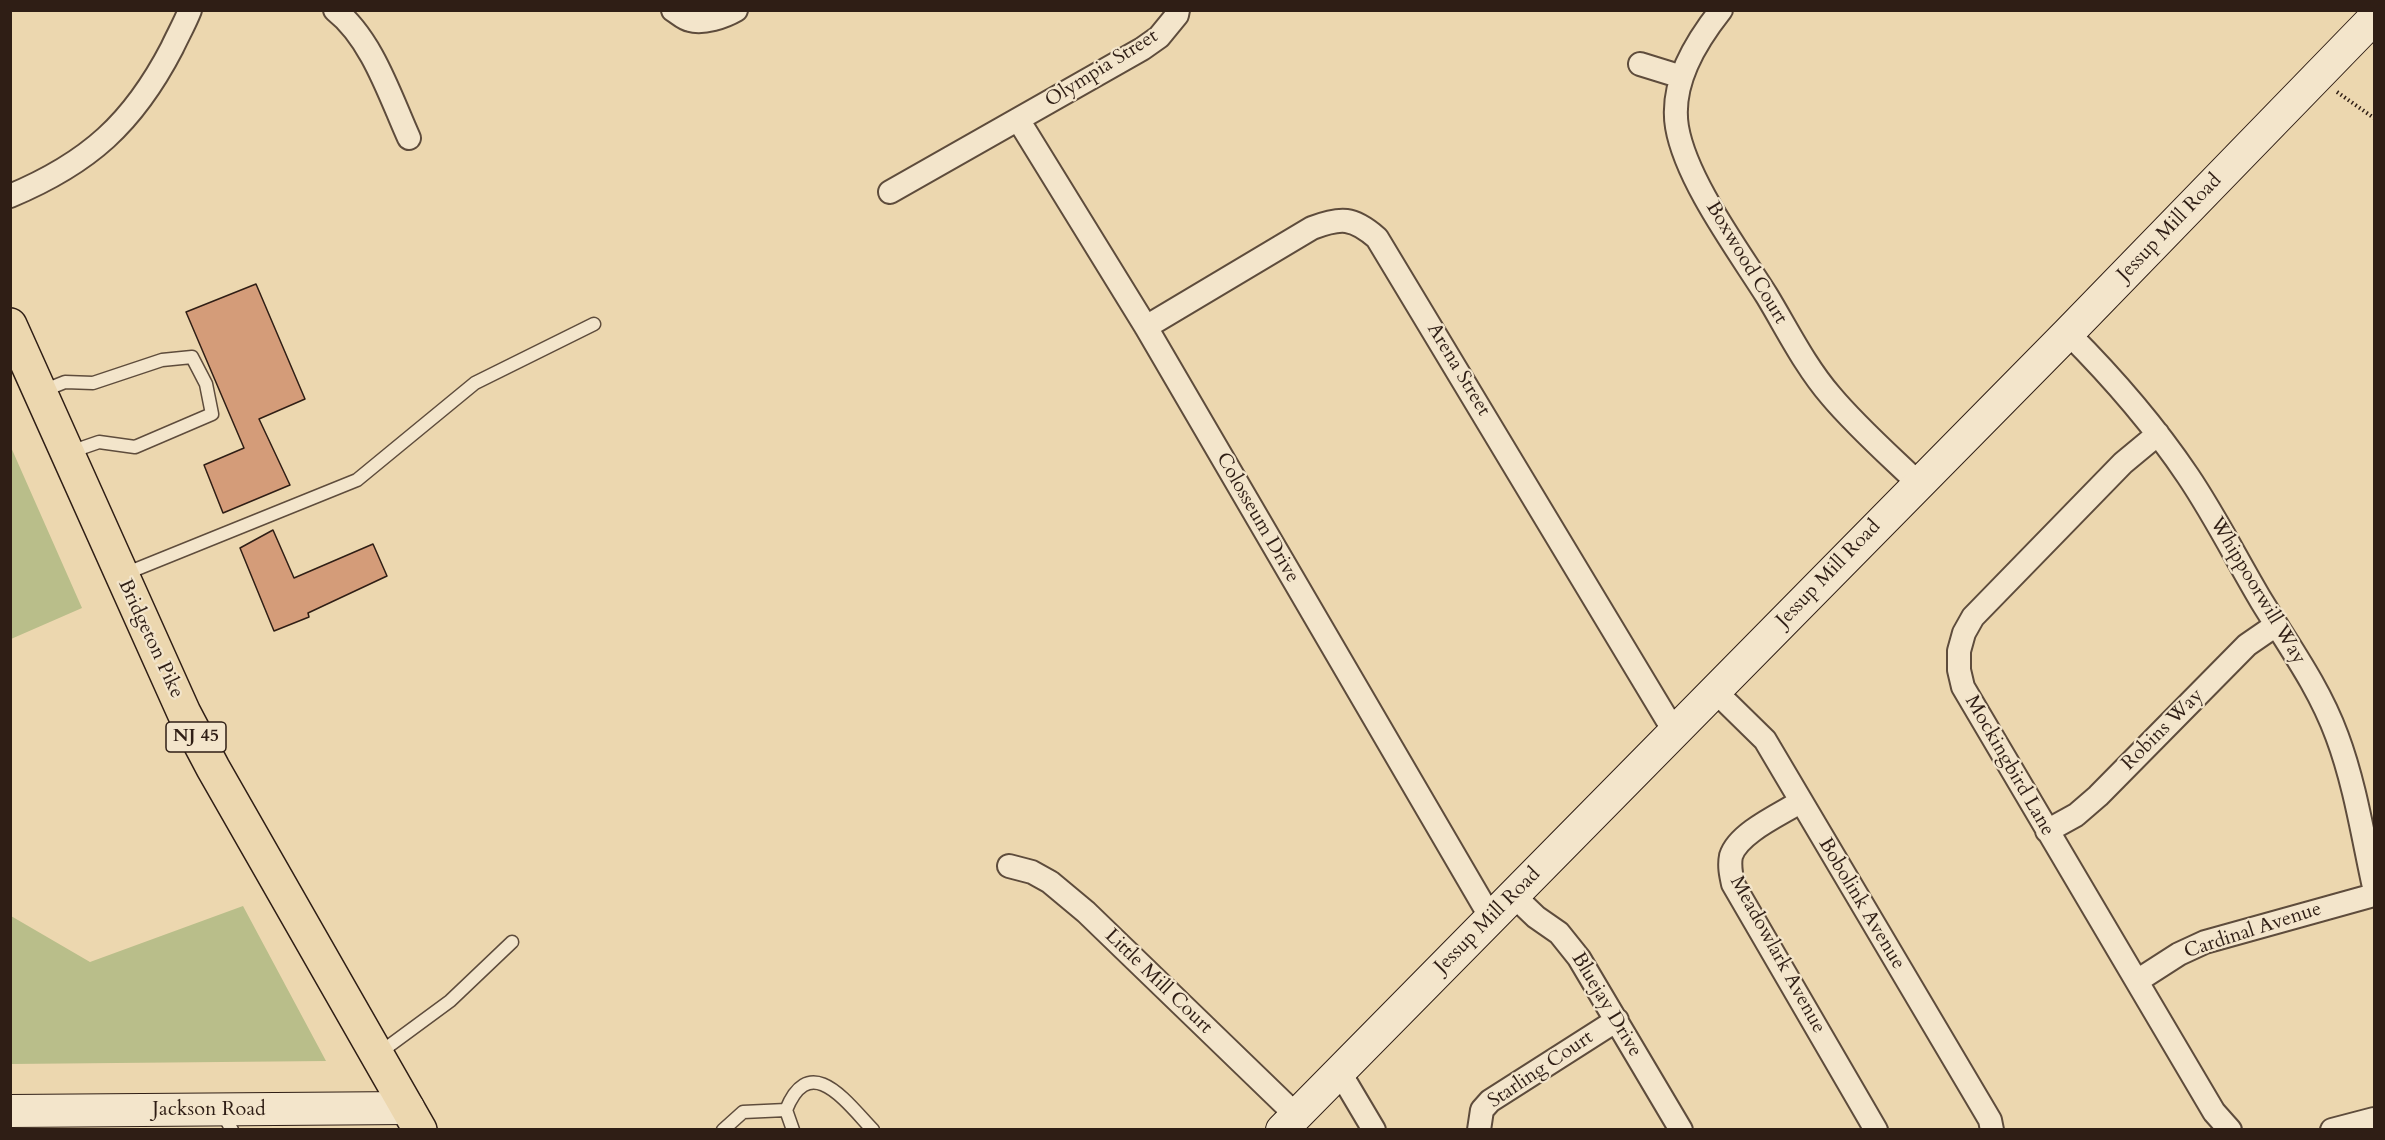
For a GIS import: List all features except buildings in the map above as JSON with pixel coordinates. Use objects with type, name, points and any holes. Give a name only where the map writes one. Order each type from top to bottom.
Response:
[{"type":"main road","name":"Bridgeton Pike","points":[[10,325],[184,713],[213,768],[414,1119]]},
{"type":"street","points":[[10,196],[73,164],[128,117],[156,78],[190,10]]},
{"type":"street","points":[[335,10],[349,21],[365,44],[409,138]]},
{"type":"street","points":[[673,10],[690,21],[708,20],[728,15],[736,10]]},
{"type":"street","name":"Olympia Street","points":[[890,192],[1019,121],[1142,49],[1158,37],[1177,15],[1178,10]]},
{"type":"street","name":"Boxwood Court","points":[[1721,10],[1701,36],[1682,77],[1677,107],[1677,127],[1695,180],[1808,364],[1831,396],[1918,483]]},
{"type":"street","name":"Jessup Mill Road","points":[[1289,1122],[2068,333],[2374,18]]},
{"type":"street","points":[[1640,64],[1682,77]]},
{"type":"street","name":"Colosseum Drive","points":[[1019,121],[1146,327],[1491,918]]},
{"type":"street","name":"Arena Street","points":[[1146,327],[1312,228],[1333,220],[1360,224],[1377,238],[1674,731]]},
{"type":"street","name":"Whippoorwill Way","points":[[2068,333],[2127,395],[2158,434],[2200,496],[2276,625],[2308,674],[2325,705],[2338,739],[2374,887]]},
{"type":"street","name":"Mockingbird Lane","points":[[2158,434],[2123,463],[1981,608],[1967,626],[1960,642],[1958,662],[1963,687],[2218,1118],[2230,1130]]},
{"type":"street","name":"Robins Way","points":[[2047,831],[2076,815],[2098,796],[2247,645],[2276,625]]},
{"type":"street","name":"Bobolink Avenue","points":[[1715,691],[1765,740],[1990,1120],[1992,1130]]},
{"type":"street","name":"Meadowlark Avenue","points":[[1800,802],[1741,841],[1732,855],[1730,871],[1733,884],[1876,1130]]},
{"type":"street","name":"Little Mill Court","points":[[1009,866],[1032,872],[1050,882],[1086,912],[1289,1122]]},
{"type":"street","name":"Bluejay Drive","points":[[1513,895],[1566,941],[1617,1020],[1681,1130]]},
{"type":"street","name":"Cardinal Avenue","points":[[2137,981],[2179,954],[2205,942],[2374,895]]},
{"type":"street","name":"Starling Court","points":[[1479,1130],[1478,1119],[1490,1101],[1617,1020]]},
{"type":"street","points":[[1339,1071],[1374,1130]]},
{"type":"street","name":"Jackson Road","points":[[10,1112],[226,1120],[414,1119]]},
{"type":"street","points":[[2332,1130],[2374,1119]]},
{"type":"lane","points":[[121,575],[357,480],[475,383],[594,324]]},
{"type":"lane","points":[[39,392],[65,382],[93,383],[162,360],[192,357],[206,384],[212,414],[135,447],[99,442],[66,453]]},
{"type":"lane","points":[[378,1055],[450,1001],[512,942]]},
{"type":"lane","points":[[792,1130],[786,1110],[791,1096],[803,1085],[814,1082],[834,1090],[873,1130]]},
{"type":"lane","points":[[723,1130],[743,1112],[786,1110]]},
{"type":"path","points":[[2318,76],[2348,102],[2374,118]]},
{"type":"green space","points":[[10,445],[82,608],[11,639],[10,639]]},
{"type":"green space","points":[[243,906],[326,1061],[11,1064],[11,916],[90,962]]}]
